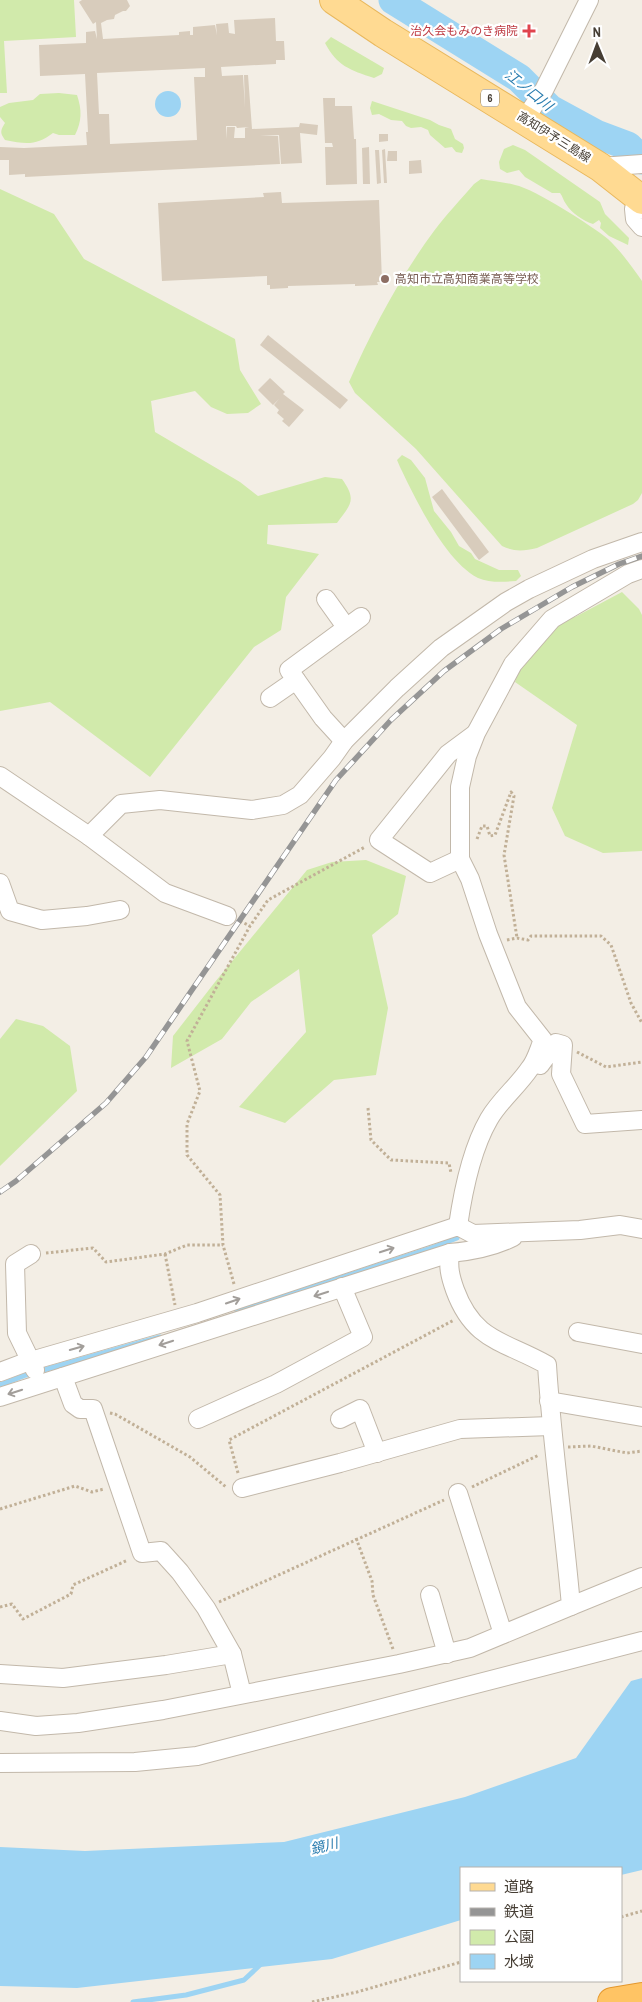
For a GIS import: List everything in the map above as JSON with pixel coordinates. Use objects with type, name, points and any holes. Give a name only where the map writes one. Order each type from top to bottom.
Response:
[{"type":"highway","points":[[612,2002],[642,1997]]},
{"type":"main road","name":"高知伊予三島線","points":[[334,0],[383,32],[535,104],[600,167],[639,184]]},
{"type":"street","points":[[535,104],[589,0]]},
{"type":"street","points":[[639,184],[634,209],[635,219],[642,227]]},
{"type":"street","points":[[90,836],[121,804],[160,800],[252,810],[283,805],[300,795],[344,741],[397,688],[441,648],[506,602],[529,589],[593,559],[642,542]]},
{"type":"street","points":[[458,1226],[462,1196],[470,1166],[488,1119],[531,1068],[543,1040],[517,1008],[491,942],[470,879],[462,864],[460,787],[467,756],[476,733],[512,664],[552,619],[628,574],[642,569]]},
{"type":"street","points":[[326,599],[346,628]]},
{"type":"street","points":[[344,741],[323,718],[289,670],[361,617]]},
{"type":"street","points":[[270,698],[296,680]]},
{"type":"street","points":[[462,864],[430,873],[379,840],[448,754],[476,733]]},
{"type":"street","points":[[0,776],[90,836],[165,893],[227,916]]},
{"type":"street","points":[[0,883],[10,911],[42,920],[87,916],[120,910]]},
{"type":"street","points":[[500,1103],[514,1100],[556,1043],[563,1044],[562,1074],[585,1124],[642,1120]]},
{"type":"street","points":[[35,1370],[178,1319],[458,1226],[473,1234],[580,1230],[620,1225],[642,1229]]},
{"type":"street","points":[[0,1397],[450,1253],[475,1251],[498,1245],[523,1232]]},
{"type":"street","points":[[450,1253],[448,1271],[465,1314],[485,1334],[547,1365],[551,1426],[571,1606]]},
{"type":"street","points":[[31,1254],[15,1264],[17,1333],[35,1370]]},
{"type":"street","points":[[198,1419],[276,1384],[363,1337],[342,1287]]},
{"type":"street","points":[[578,1332],[642,1344]]},
{"type":"street","points":[[0,1372],[97,1365]]},
{"type":"street","points":[[63,1376],[73,1404],[80,1409],[93,1409],[142,1553],[161,1551],[180,1572],[206,1608],[232,1654],[242,1694]]},
{"type":"street","points":[[549,1401],[642,1417]]},
{"type":"street","points":[[340,1419],[360,1409],[377,1453]]},
{"type":"street","points":[[242,1488],[460,1429],[551,1426]]},
{"type":"street","points":[[458,1494],[503,1634]]},
{"type":"street","points":[[0,1721],[36,1726],[78,1723],[163,1710],[447,1654],[470,1648],[642,1577]]},
{"type":"street","points":[[430,1595],[447,1654]]},
{"type":"street","points":[[0,1763],[135,1762],[197,1756],[642,1641]]},
{"type":"street","points":[[0,1674],[63,1678],[166,1665],[232,1654]]},
{"type":"path","points":[[462,864],[482,826],[487,826],[490,836],[495,835],[511,792],[514,796],[504,855],[517,938]]},
{"type":"path","points":[[239,1299],[222,1245],[220,1194],[186,1155],[187,1124],[200,1091],[187,1040],[250,926],[268,900],[379,840]]},
{"type":"path","points":[[491,942],[517,938],[528,940],[532,936],[600,936],[611,945],[631,1003],[642,1023]]},
{"type":"path","points":[[563,1044],[606,1067],[642,1062]]},
{"type":"path","points":[[368,1108],[371,1140],[391,1160],[449,1164],[452,1179],[462,1196]]},
{"type":"path","points":[[31,1254],[93,1248],[106,1262],[165,1254],[187,1246],[222,1245]]},
{"type":"path","points":[[165,1254],[178,1319]]},
{"type":"path","points":[[94,1412],[115,1414],[190,1457],[233,1492],[242,1488],[230,1440],[465,1314]]},
{"type":"path","points":[[206,1608],[356,1538],[458,1494],[554,1448],[591,1446],[627,1453],[642,1451]]},
{"type":"path","points":[[0,1509],[75,1486],[92,1492],[119,1484]]},
{"type":"path","points":[[356,1538],[372,1581],[373,1595],[399,1664]]},
{"type":"path","points":[[0,1607],[12,1604],[23,1618],[71,1594],[73,1585],[142,1553]]},
{"type":"path","points":[[622,1917],[642,1911]]},
{"type":"path","points":[[312,2002],[357,1992],[460,1962]]},
{"type":"green space","points":[[0,0],[74,0],[76,37],[4,41],[7,93],[0,93]]},
{"type":"green space","points":[[331,37],[384,68],[382,74],[374,78],[339,62],[325,43]]},
{"type":"green space","points":[[59,93],[77,95],[80,115],[75,135],[53,133],[31,143],[5,140],[1,132],[5,123],[0,117],[0,107],[9,103],[33,100],[40,94]]},
{"type":"green space","points":[[372,101],[451,129],[455,139],[463,144],[462,153],[456,152],[452,147],[445,148],[430,135],[428,130],[421,127],[411,128],[402,121],[391,120],[379,114],[372,115],[370,108]]},
{"type":"green space","points":[[513,145],[525,150],[600,202],[605,214],[629,238],[628,245],[609,236],[600,228],[601,223],[599,220],[593,224],[574,213],[565,203],[560,193],[552,193],[525,177],[519,170],[507,173],[500,169],[499,162],[504,149]]},
{"type":"green space","points":[[481,179],[524,188],[577,217],[608,239],[642,281],[642,493],[633,504],[537,548],[528,550],[515,550],[502,546],[416,449],[355,393],[349,382],[367,343],[398,285],[443,219],[474,184]]},
{"type":"green space","points":[[0,189],[54,214],[84,259],[235,339],[240,370],[261,404],[248,413],[227,414],[211,407],[195,391],[151,401],[155,432],[240,482],[258,496],[325,477],[342,479],[350,492],[349,506],[337,523],[268,525],[267,544],[319,554],[286,597],[281,630],[254,647],[150,777],[50,702],[0,711]]},
{"type":"green space","points":[[402,455],[411,460],[425,478],[434,511],[451,532],[459,546],[471,553],[475,559],[499,570],[518,570],[521,576],[516,581],[497,582],[482,580],[466,570],[454,558],[443,544],[414,496],[397,460]]},
{"type":"green space","points":[[622,592],[639,609],[642,615],[642,851],[603,853],[565,836],[552,808],[577,725],[515,682],[530,639],[552,619],[575,617]]},
{"type":"green space","points":[[366,860],[406,876],[398,914],[372,935],[388,1008],[376,1075],[334,1080],[285,1123],[239,1107],[306,1032],[299,969],[251,1002],[222,1039],[171,1068],[173,1036],[307,870],[332,862]]},
{"type":"green space","points":[[16,1019],[43,1026],[70,1046],[77,1091],[0,1166],[0,1039]]},
{"type":"water","points":[[168,91],[177,95],[181,104],[177,113],[168,117],[159,113],[155,104],[159,95]]},
{"type":"water","name":"鏡川","points":[[642,1678],[642,1870],[622,1875],[622,1867],[460,1867],[460,1920],[332,1959],[77,1988],[0,1986],[0,1847],[85,1851],[284,1842],[465,1797],[576,1758],[631,1681]]},
{"type":"building","points":[[82,0],[127,0],[130,6],[126,11],[115,15],[114,19],[101,23],[103,39],[179,35],[179,32],[190,31],[190,35],[193,35],[193,27],[215,25],[217,35],[216,24],[228,23],[229,33],[235,34],[234,20],[275,18],[276,41],[284,41],[285,60],[276,60],[276,64],[221,67],[222,76],[243,75],[245,108],[244,75],[248,75],[252,129],[299,127],[300,123],[318,125],[317,135],[300,133],[302,163],[281,164],[279,135],[260,136],[278,136],[280,164],[25,177],[25,174],[9,175],[9,160],[0,160],[0,147],[24,148],[87,145],[85,74],[40,76],[39,45],[86,43],[86,32],[95,31],[97,39],[96,22],[93,24],[79,2]],"holes":[[[205,68],[205,77],[194,77],[197,140],[110,144],[109,114],[99,114],[97,73]],[[226,126],[236,126],[237,128],[249,127],[245,128],[245,138],[234,138],[235,127],[227,127],[227,139]]]},
{"type":"building","points":[[323,98],[335,98],[335,106],[352,106],[354,139],[356,139],[357,184],[326,185],[325,147],[333,147],[332,143],[325,143]]},
{"type":"building","points":[[379,134],[388,134],[388,141],[379,142]]},
{"type":"building","points":[[369,147],[370,184],[363,184],[362,148]]},
{"type":"building","points":[[385,149],[387,183],[384,183],[382,150]]},
{"type":"building","points":[[375,150],[379,150],[381,183],[377,184]]},
{"type":"building","points":[[388,151],[397,151],[397,161],[387,161]]},
{"type":"building","points":[[421,160],[422,173],[409,174],[409,161]]},
{"type":"building","points":[[281,192],[282,203],[379,200],[382,282],[377,282],[378,285],[288,286],[288,288],[270,289],[270,285],[267,285],[267,276],[162,281],[158,203],[264,197],[263,193]]},
{"type":"building","points":[[268,335],[348,400],[340,409],[260,345]]},
{"type":"building","points":[[270,378],[285,392],[283,394],[304,410],[289,427],[282,421],[284,419],[277,413],[279,410],[274,405],[279,399],[273,405],[258,390]]},
{"type":"building","points":[[442,489],[489,552],[479,560],[432,497]]},
{"type":"waterway","name":"江ノ口川","points":[[393,0],[519,78],[550,109],[596,134],[628,146],[642,160]]},
{"type":"waterway","points":[[237,1312],[457,1238]]},
{"type":"waterway","points":[[0,1385],[26,1375],[160,1337]]},
{"type":"waterway","points":[[133,2002],[186,1995],[244,1980],[261,1964]]},
{"type":"railway","points":[[0,1192],[16,1181],[106,1103],[146,1057],[336,780],[391,720],[444,671],[501,629],[572,587],[619,564],[642,556]]},
{"type":"place","name":"治久会もみのき病院","points":[[529,31]]},
{"type":"place","name":"高知市立高知商業高等学校","points":[[385,279]]}]
